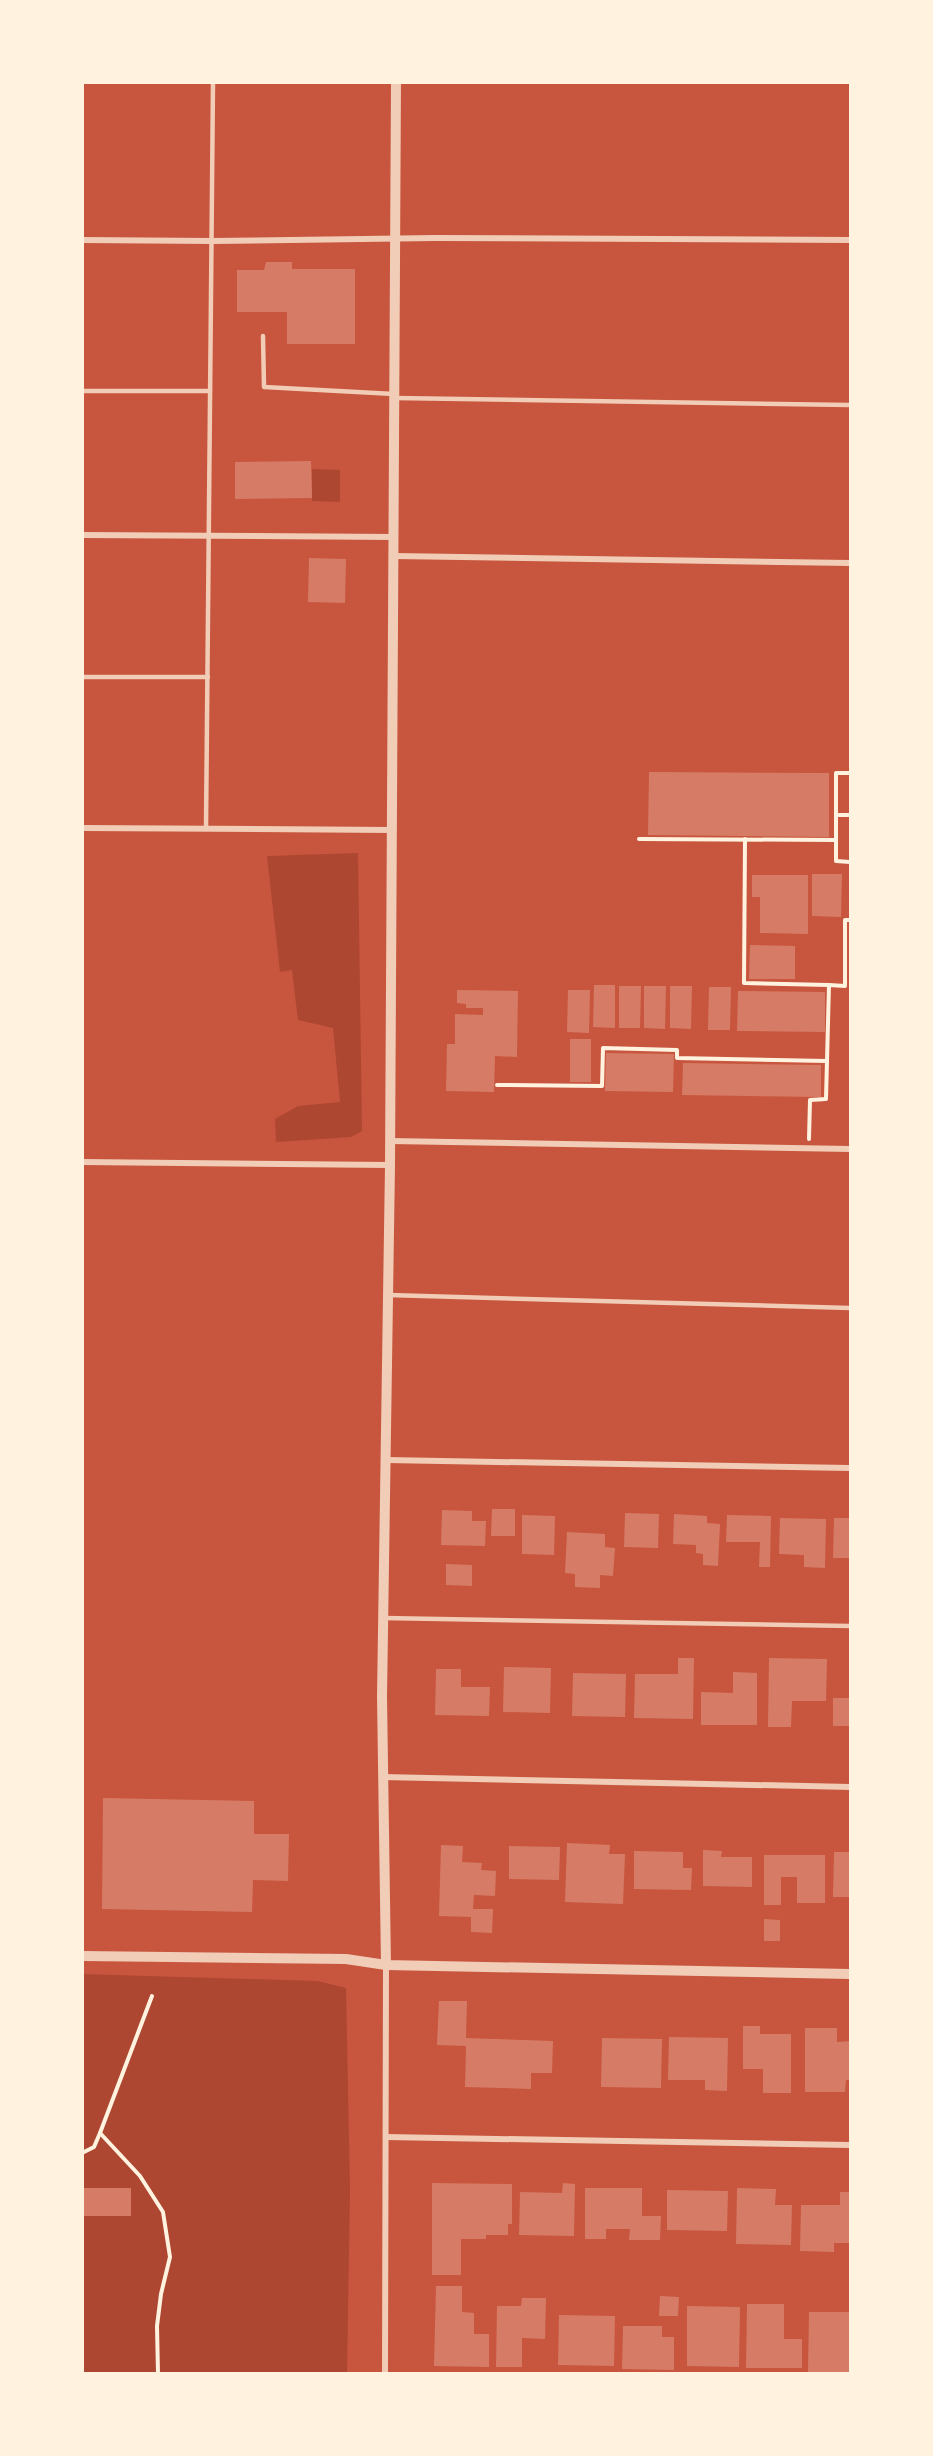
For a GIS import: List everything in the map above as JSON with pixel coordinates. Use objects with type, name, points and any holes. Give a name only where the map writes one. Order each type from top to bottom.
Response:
[{"type":"street","points":[[385,2373],[386,1965],[382,1777],[390,1164],[396,82]]},
{"type":"street","points":[[82,240],[212,241],[395,238],[850,240]]},
{"type":"street","points":[[82,534],[394,537]]},
{"type":"street","points":[[394,556],[850,563]]},
{"type":"street","points":[[82,828],[392,830]]},
{"type":"street","points":[[390,1141],[850,1149]]},
{"type":"street","points":[[82,1162],[390,1164]]},
{"type":"street","points":[[386,1460],[850,1468]]},
{"type":"street","points":[[382,1777],[850,1787]]},
{"type":"street","points":[[82,1956],[346,1959],[386,1965],[850,1974]]},
{"type":"street","points":[[386,2137],[850,2145]]},
{"type":"lane","points":[[206,828],[213,82]]},
{"type":"lane","points":[[263,336],[264,387],[395,396],[850,405]]},
{"type":"lane","points":[[82,391],[210,391]]},
{"type":"lane","points":[[82,677],[208,677]]},
{"type":"lane","points":[[388,1295],[850,1308]]},
{"type":"lane","points":[[383,1618],[850,1626]]},
{"type":"path","points":[[850,773],[836,773],[836,861],[850,862]]},
{"type":"path","points":[[836,815],[850,815]]},
{"type":"path","points":[[639,839],[836,840]]},
{"type":"path","points":[[745,839],[744,983],[845,986],[845,920],[850,920]]},
{"type":"path","points":[[809,1149],[810,1100],[826,1099],[829,985]]},
{"type":"path","points":[[497,1085],[603,1086],[603,1048],[677,1050],[677,1058],[827,1061]]},
{"type":"path","points":[[82,2153],[94,2146],[100,2133],[152,1996]]},
{"type":"path","points":[[100,2133],[140,2176],[163,2212],[170,2257],[161,2294],[157,2326],[158,2373]]},
{"type":"shaded area","points":[[312,469],[340,470],[340,502],[312,501]]},
{"type":"shaded area","points":[[358,853],[362,1131],[351,1137],[276,1142],[275,1119],[298,1106],[340,1102],[333,1028],[298,1020],[292,970],[280,972],[267,856]]},
{"type":"shaded area","points":[[83,1974],[318,1981],[346,1988],[350,2190],[347,2373],[83,2374]]},
{"type":"building","points":[[266,262],[292,262],[292,269],[355,269],[355,344],[287,344],[287,312],[237,312],[237,270],[264,270]]},
{"type":"building","points":[[311,461],[312,498],[235,499],[235,462]]},
{"type":"building","points":[[309,558],[346,559],[345,603],[308,602]]},
{"type":"building","points":[[649,772],[829,773],[829,837],[648,835]]},
{"type":"building","points":[[812,874],[842,874],[841,917],[812,916]]},
{"type":"building","points":[[752,875],[808,875],[808,934],[760,933],[760,897],[752,897]]},
{"type":"building","points":[[750,945],[795,946],[795,979],[749,979]]},
{"type":"building","points":[[594,985],[615,985],[615,1028],[593,1027]]},
{"type":"building","points":[[619,986],[641,986],[640,1028],[619,1028]]},
{"type":"building","points":[[644,986],[666,986],[665,1029],[644,1028]]},
{"type":"building","points":[[670,986],[692,986],[691,1029],[670,1028]]},
{"type":"building","points":[[709,987],[731,987],[730,1030],[708,1030]]},
{"type":"building","points":[[457,990],[518,991],[517,1057],[495,1056],[494,1092],[446,1091],[447,1044],[455,1044],[455,1014],[483,1015],[483,1008],[466,1008],[466,1004],[457,1003]]},
{"type":"building","points":[[568,990],[590,990],[589,1033],[567,1032]]},
{"type":"building","points":[[738,991],[825,992],[825,1032],[737,1031]]},
{"type":"building","points":[[570,1039],[591,1039],[591,1082],[570,1082]]},
{"type":"building","points":[[606,1053],[674,1054],[673,1092],[605,1091]]},
{"type":"building","points":[[683,1063],[821,1065],[821,1097],[682,1095]]},
{"type":"building","points":[[492,1509],[515,1509],[515,1536],[491,1536]]},
{"type":"building","points":[[442,1510],[472,1511],[472,1521],[486,1521],[485,1546],[441,1545]]},
{"type":"building","points":[[625,1513],[659,1514],[658,1548],[624,1547]]},
{"type":"building","points":[[674,1514],[707,1516],[707,1523],[720,1524],[718,1566],[703,1565],[703,1554],[696,1553],[696,1545],[673,1544]]},
{"type":"building","points":[[522,1515],[555,1516],[554,1555],[522,1554]]},
{"type":"building","points":[[727,1515],[771,1516],[770,1567],[759,1567],[760,1542],[726,1542]]},
{"type":"building","points":[[780,1518],[826,1519],[825,1568],[804,1567],[804,1555],[779,1554]]},
{"type":"building","points":[[834,1518],[850,1518],[850,1558],[833,1558]]},
{"type":"building","points":[[567,1532],[605,1534],[605,1547],[615,1548],[613,1576],[600,1575],[600,1588],[575,1587],[575,1574],[565,1573]]},
{"type":"building","points":[[446,1564],[472,1565],[472,1586],[446,1585]]},
{"type":"building","points":[[678,1658],[694,1658],[693,1719],[634,1718],[635,1674],[678,1674]]},
{"type":"building","points":[[769,1658],[827,1659],[826,1701],[792,1701],[791,1727],[768,1727]]},
{"type":"building","points":[[504,1667],[551,1668],[550,1713],[503,1712]]},
{"type":"building","points":[[436,1669],[461,1669],[461,1687],[490,1687],[489,1716],[435,1715]]},
{"type":"building","points":[[733,1672],[757,1673],[757,1725],[701,1725],[701,1692],[733,1693]]},
{"type":"building","points":[[573,1673],[626,1674],[625,1717],[572,1716]]},
{"type":"building","points":[[833,1698],[850,1698],[850,1726],[833,1726]]},
{"type":"building","points":[[103,1798],[254,1801],[254,1834],[289,1834],[288,1881],[253,1880],[252,1912],[102,1909]]},
{"type":"building","points":[[567,1843],[610,1845],[609,1854],[625,1854],[623,1904],[565,1902]]},
{"type":"building","points":[[441,1845],[463,1846],[462,1862],[482,1863],[481,1870],[496,1871],[495,1896],[474,1895],[473,1909],[493,1909],[492,1933],[471,1932],[471,1917],[439,1916]]},
{"type":"building","points":[[509,1846],[560,1847],[559,1880],[509,1879]]},
{"type":"building","points":[[703,1850],[722,1851],[721,1857],[752,1857],[752,1887],[703,1886]]},
{"type":"building","points":[[634,1851],[683,1852],[683,1868],[692,1868],[691,1890],[634,1889]]},
{"type":"building","points":[[834,1852],[850,1852],[850,1897],[833,1897]]},
{"type":"building","points":[[764,1855],[825,1855],[825,1903],[797,1903],[797,1877],[781,1877],[781,1905],[764,1905]]},
{"type":"building","points":[[764,1919],[780,1920],[780,1941],[764,1941]]},
{"type":"building","points":[[439,2001],[467,2001],[466,2038],[553,2041],[552,2073],[531,2073],[531,2089],[465,2087],[466,2046],[437,2045]]},
{"type":"building","points":[[743,2026],[760,2026],[760,2034],[791,2034],[791,2093],[763,2093],[763,2069],[743,2069]]},
{"type":"building","points":[[805,2028],[837,2028],[837,2042],[850,2041],[850,2080],[846,2080],[845,2092],[805,2092]]},
{"type":"building","points":[[669,2037],[728,2038],[727,2091],[705,2090],[705,2080],[668,2080]]},
{"type":"building","points":[[602,2038],[662,2039],[661,2088],[601,2087]]},
{"type":"building","points":[[432,2183],[512,2184],[512,2224],[508,2224],[508,2235],[486,2235],[486,2239],[461,2239],[461,2275],[432,2275]]},
{"type":"building","points":[[563,2183],[575,2184],[574,2236],[519,2235],[520,2192],[562,2193]]},
{"type":"building","points":[[82,2188],[131,2188],[131,2216],[82,2216]]},
{"type":"building","points":[[585,2188],[642,2188],[642,2216],[661,2216],[660,2240],[629,2240],[630,2229],[606,2229],[606,2239],[585,2239]]},
{"type":"building","points":[[737,2188],[776,2189],[775,2205],[792,2205],[791,2245],[736,2244]]},
{"type":"building","points":[[667,2190],[728,2191],[727,2231],[667,2230]]},
{"type":"building","points":[[840,2192],[850,2192],[850,2243],[834,2243],[834,2252],[800,2251],[801,2205],[840,2205]]},
{"type":"building","points":[[436,2286],[462,2286],[462,2312],[474,2313],[474,2334],[489,2334],[489,2367],[434,2366]]},
{"type":"building","points":[[660,2296],[679,2297],[678,2316],[659,2316]]},
{"type":"building","points":[[522,2298],[546,2298],[545,2339],[522,2338],[522,2367],[496,2367],[497,2306],[521,2306]]},
{"type":"building","points":[[747,2304],[784,2304],[784,2339],[802,2339],[802,2368],[746,2368]]},
{"type":"building","points":[[687,2306],[740,2307],[739,2367],[687,2366]]},
{"type":"building","points":[[809,2312],[850,2312],[850,2372],[808,2372]]},
{"type":"building","points":[[559,2315],[615,2316],[614,2366],[558,2365]]},
{"type":"building","points":[[623,2326],[662,2326],[662,2337],[674,2337],[674,2370],[622,2369]]}]
